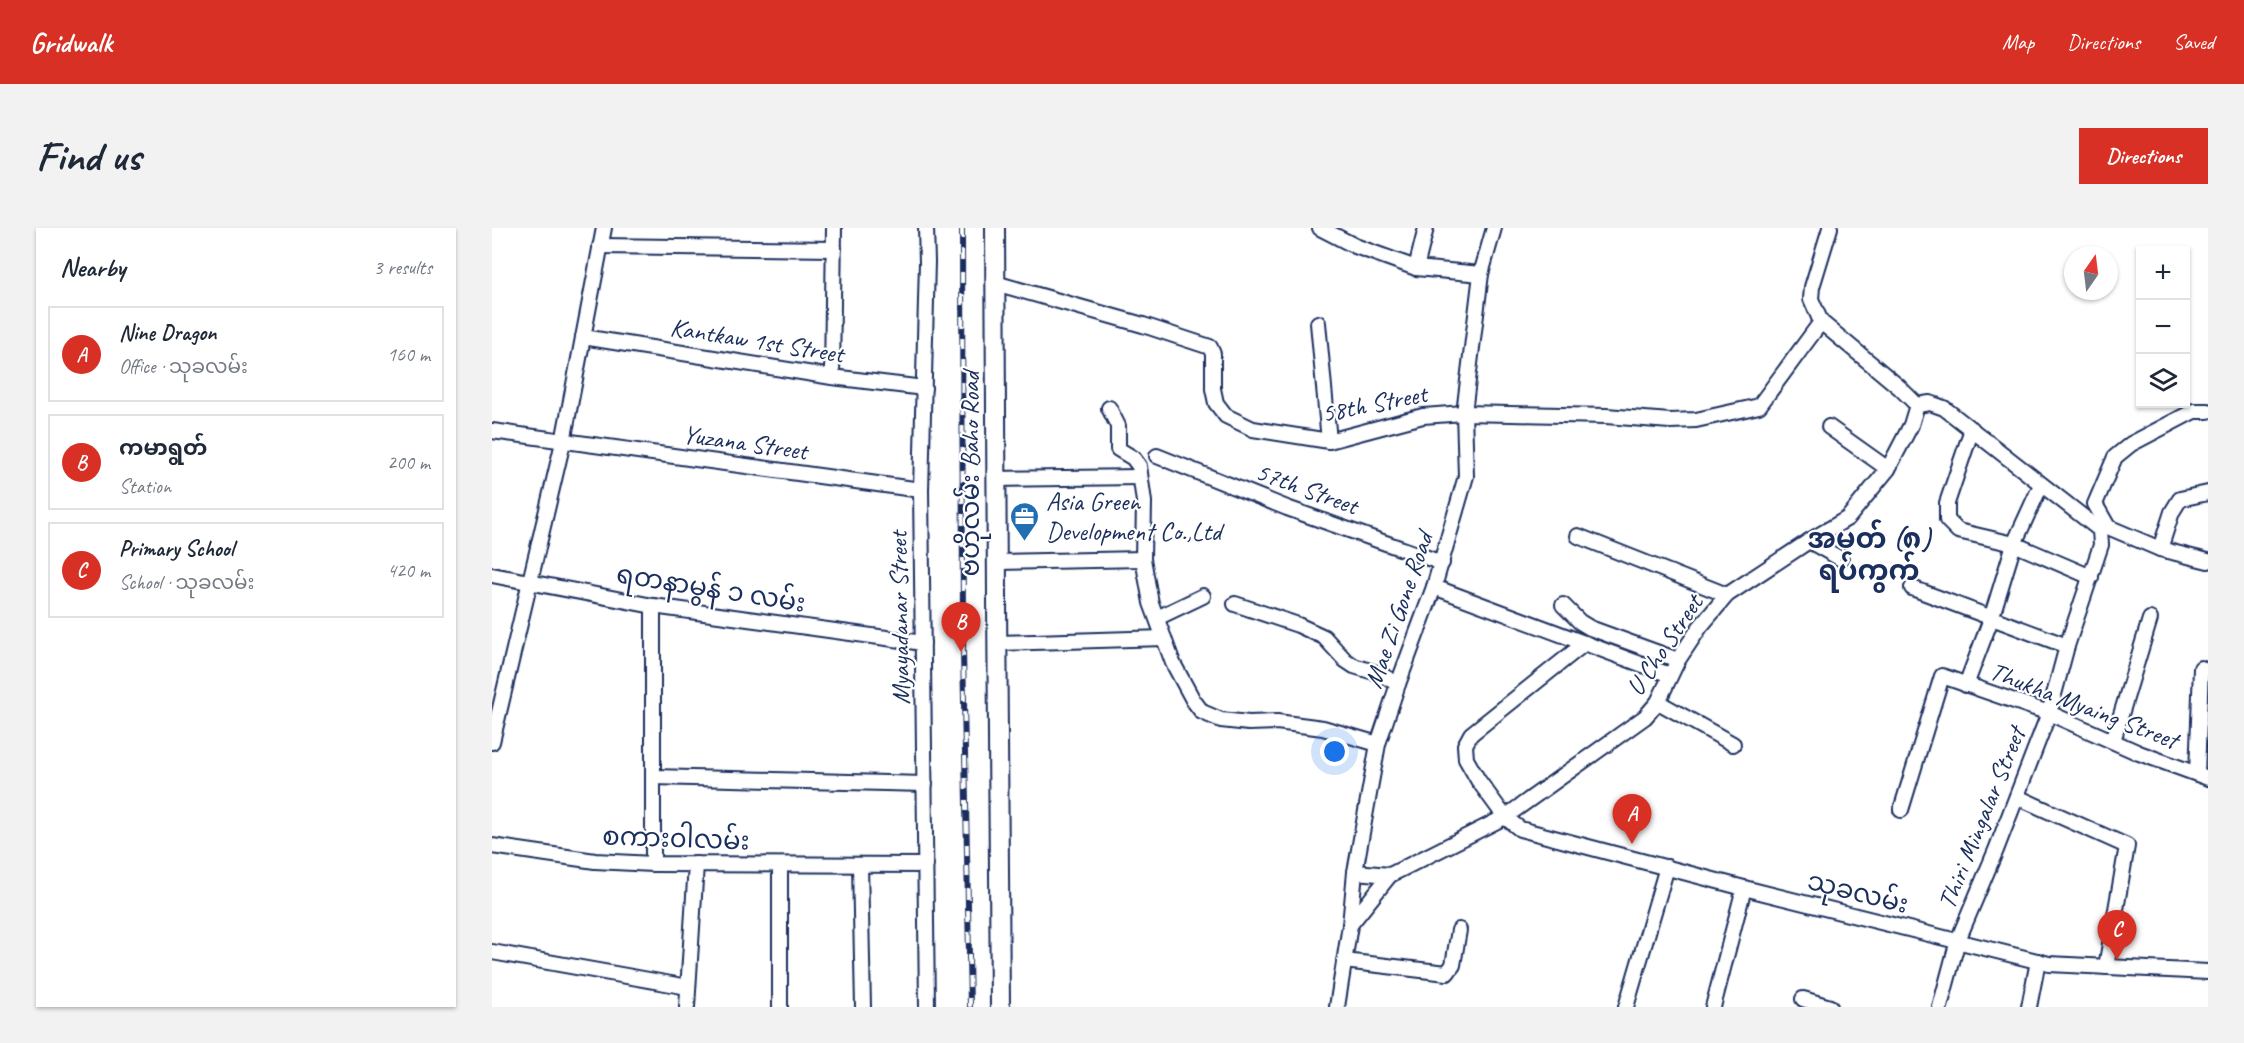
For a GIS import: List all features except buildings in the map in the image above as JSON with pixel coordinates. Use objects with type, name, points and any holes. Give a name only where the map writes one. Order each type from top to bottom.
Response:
[{"type":"main road","name":"ဗဟိုလမ်း Baho Road","points":[[995,228],[995,562],[1000,1007]]},
{"type":"street","points":[[492,742],[496,704],[563,442],[604,228]]},
{"type":"street","points":[[832,377],[834,228]]},
{"type":"street","name":"Myayadanar Street","points":[[926,228],[921,490],[927,1007]]},
{"type":"street","points":[[1320,228],[1337,232],[1379,255],[1416,268],[1481,274]]},
{"type":"street","points":[[1416,268],[1426,228]]},
{"type":"street","name":"Mae Zi Gone Road","points":[[1337,1007],[1350,925],[1355,872],[1378,744],[1442,563],[1466,476],[1464,413],[1481,274],[1494,228]]},
{"type":"street","points":[[1830,228],[1812,287],[1811,299],[1821,322],[1899,387],[1917,405],[1930,403],[1944,408],[2041,484],[2014,544],[1991,619],[1966,685]]},
{"type":"street","points":[[600,246],[834,249]]},
{"type":"street","name":"58th Street","points":[[995,283],[1143,325],[1210,347],[1213,354],[1213,389],[1216,403],[1226,416],[1253,429],[1329,441],[1424,416],[1464,413],[1605,416],[1670,421],[1696,420],[1759,406],[1821,322]]},
{"type":"street","points":[[1318,323],[1329,441]]},
{"type":"street","name":"Kantkaw 1st Street","points":[[583,337],[832,377],[924,388]]},
{"type":"street","name":"U Cho Street","points":[[1350,925],[1390,875],[1505,817],[1645,717],[1658,702],[1677,660],[1700,627],[1727,595],[1848,518],[1888,469],[1911,425],[1917,405]]},
{"type":"street","points":[[1109,408],[1118,426],[1118,449],[1133,458],[1139,466],[1144,502],[1143,558],[1151,603],[1173,663],[1202,712],[1221,720],[1249,723],[1277,722],[1323,728],[1378,744]]},
{"type":"street","points":[[2208,411],[2194,411],[2131,444],[2115,458],[2096,504],[2108,527],[2160,549],[2208,561]]},
{"type":"street","points":[[1829,426],[1888,469]]},
{"type":"street","points":[[1972,429],[1947,503],[1947,520],[1958,531],[2014,544],[2091,577]]},
{"type":"street","name":"Yuzana Street","points":[[492,431],[921,490]]},
{"type":"street","name":"57th Street","points":[[1157,456],[1287,508],[1442,563]]},
{"type":"street","points":[[995,479],[1140,477]]},
{"type":"street","name":"Thiri Mingalar Street","points":[[1940,1007],[1958,940],[2049,714],[2067,646],[2102,545],[2100,531],[2041,484]]},
{"type":"street","points":[[2160,549],[2172,512],[2180,499],[2208,493]]},
{"type":"street","points":[[1578,536],[1727,595]]},
{"type":"street","points":[[1809,541],[1841,559]]},
{"type":"street","points":[[995,562],[1143,558]]},
{"type":"street","name":"ရတနာမွန် ၁ လမ်း","points":[[492,575],[653,606],[923,643]]},
{"type":"street","points":[[1434,587],[1670,675]]},
{"type":"street","points":[[1912,588],[2067,646]]},
{"type":"street","points":[[1157,618],[1203,596]]},
{"type":"street","points":[[1235,604],[1298,625],[1324,637],[1345,660],[1354,666],[1380,674],[1398,684]]},
{"type":"street","points":[[1563,605],[1590,628],[1677,660]]},
{"type":"street","points":[[653,606],[654,864]]},
{"type":"street","points":[[2113,741],[2150,619]]},
{"type":"street","points":[[997,643],[1164,638]]},
{"type":"street","points":[[1505,817],[1466,759],[1464,750],[1467,741],[1471,734],[1585,643]]},
{"type":"street","points":[[2201,668],[2203,776]]},
{"type":"street","name":"Thukha Myaing Street","points":[[1901,810],[1942,676],[2049,714],[2203,776]]},
{"type":"street","points":[[1658,702],[1733,744]]},
{"type":"street","points":[[653,777],[925,784]]},
{"type":"street","points":[[2017,797],[2127,846],[2106,967]]},
{"type":"street","name":"သုခလမ်း","points":[[1505,817],[1520,829],[1872,921],[1958,940],[2049,964],[2208,972]]},
{"type":"street","name":"စကား၀ါလမ်း","points":[[492,846],[595,861],[654,864],[926,865]]},
{"type":"street","points":[[687,1007],[696,864]]},
{"type":"street","points":[[780,865],[780,1007]]},
{"type":"street","points":[[860,865],[863,1007]]},
{"type":"street","points":[[1626,1007],[1667,867]]},
{"type":"street","points":[[1355,872],[1390,875]]},
{"type":"street","points":[[1713,1007],[1744,888]]},
{"type":"street","points":[[1344,961],[1447,973],[1453,965],[1459,930]]},
{"type":"street","points":[[492,952],[688,987]]},
{"type":"street","points":[[2029,1007],[2038,961]]},
{"type":"street","points":[[1803,999],[1830,1007]]},
{"type":"railway","points":[[962,228],[963,650],[970,1007]]},
{"type":"place","name":"Asia Green Development Co.,Ltd","points":[[1025,542]]},
{"type":"place","name":"ကမာရွတ်","points":[[961,652]]},
{"type":"place","name":"Nine Dragon","points":[[1632,844]]},
{"type":"place","name":"Primary School","points":[[2117,960]]},
{"type":"district","name":"အမှတ် (၈) ရပ်ကွက်","points":[[1869,554]]}]
